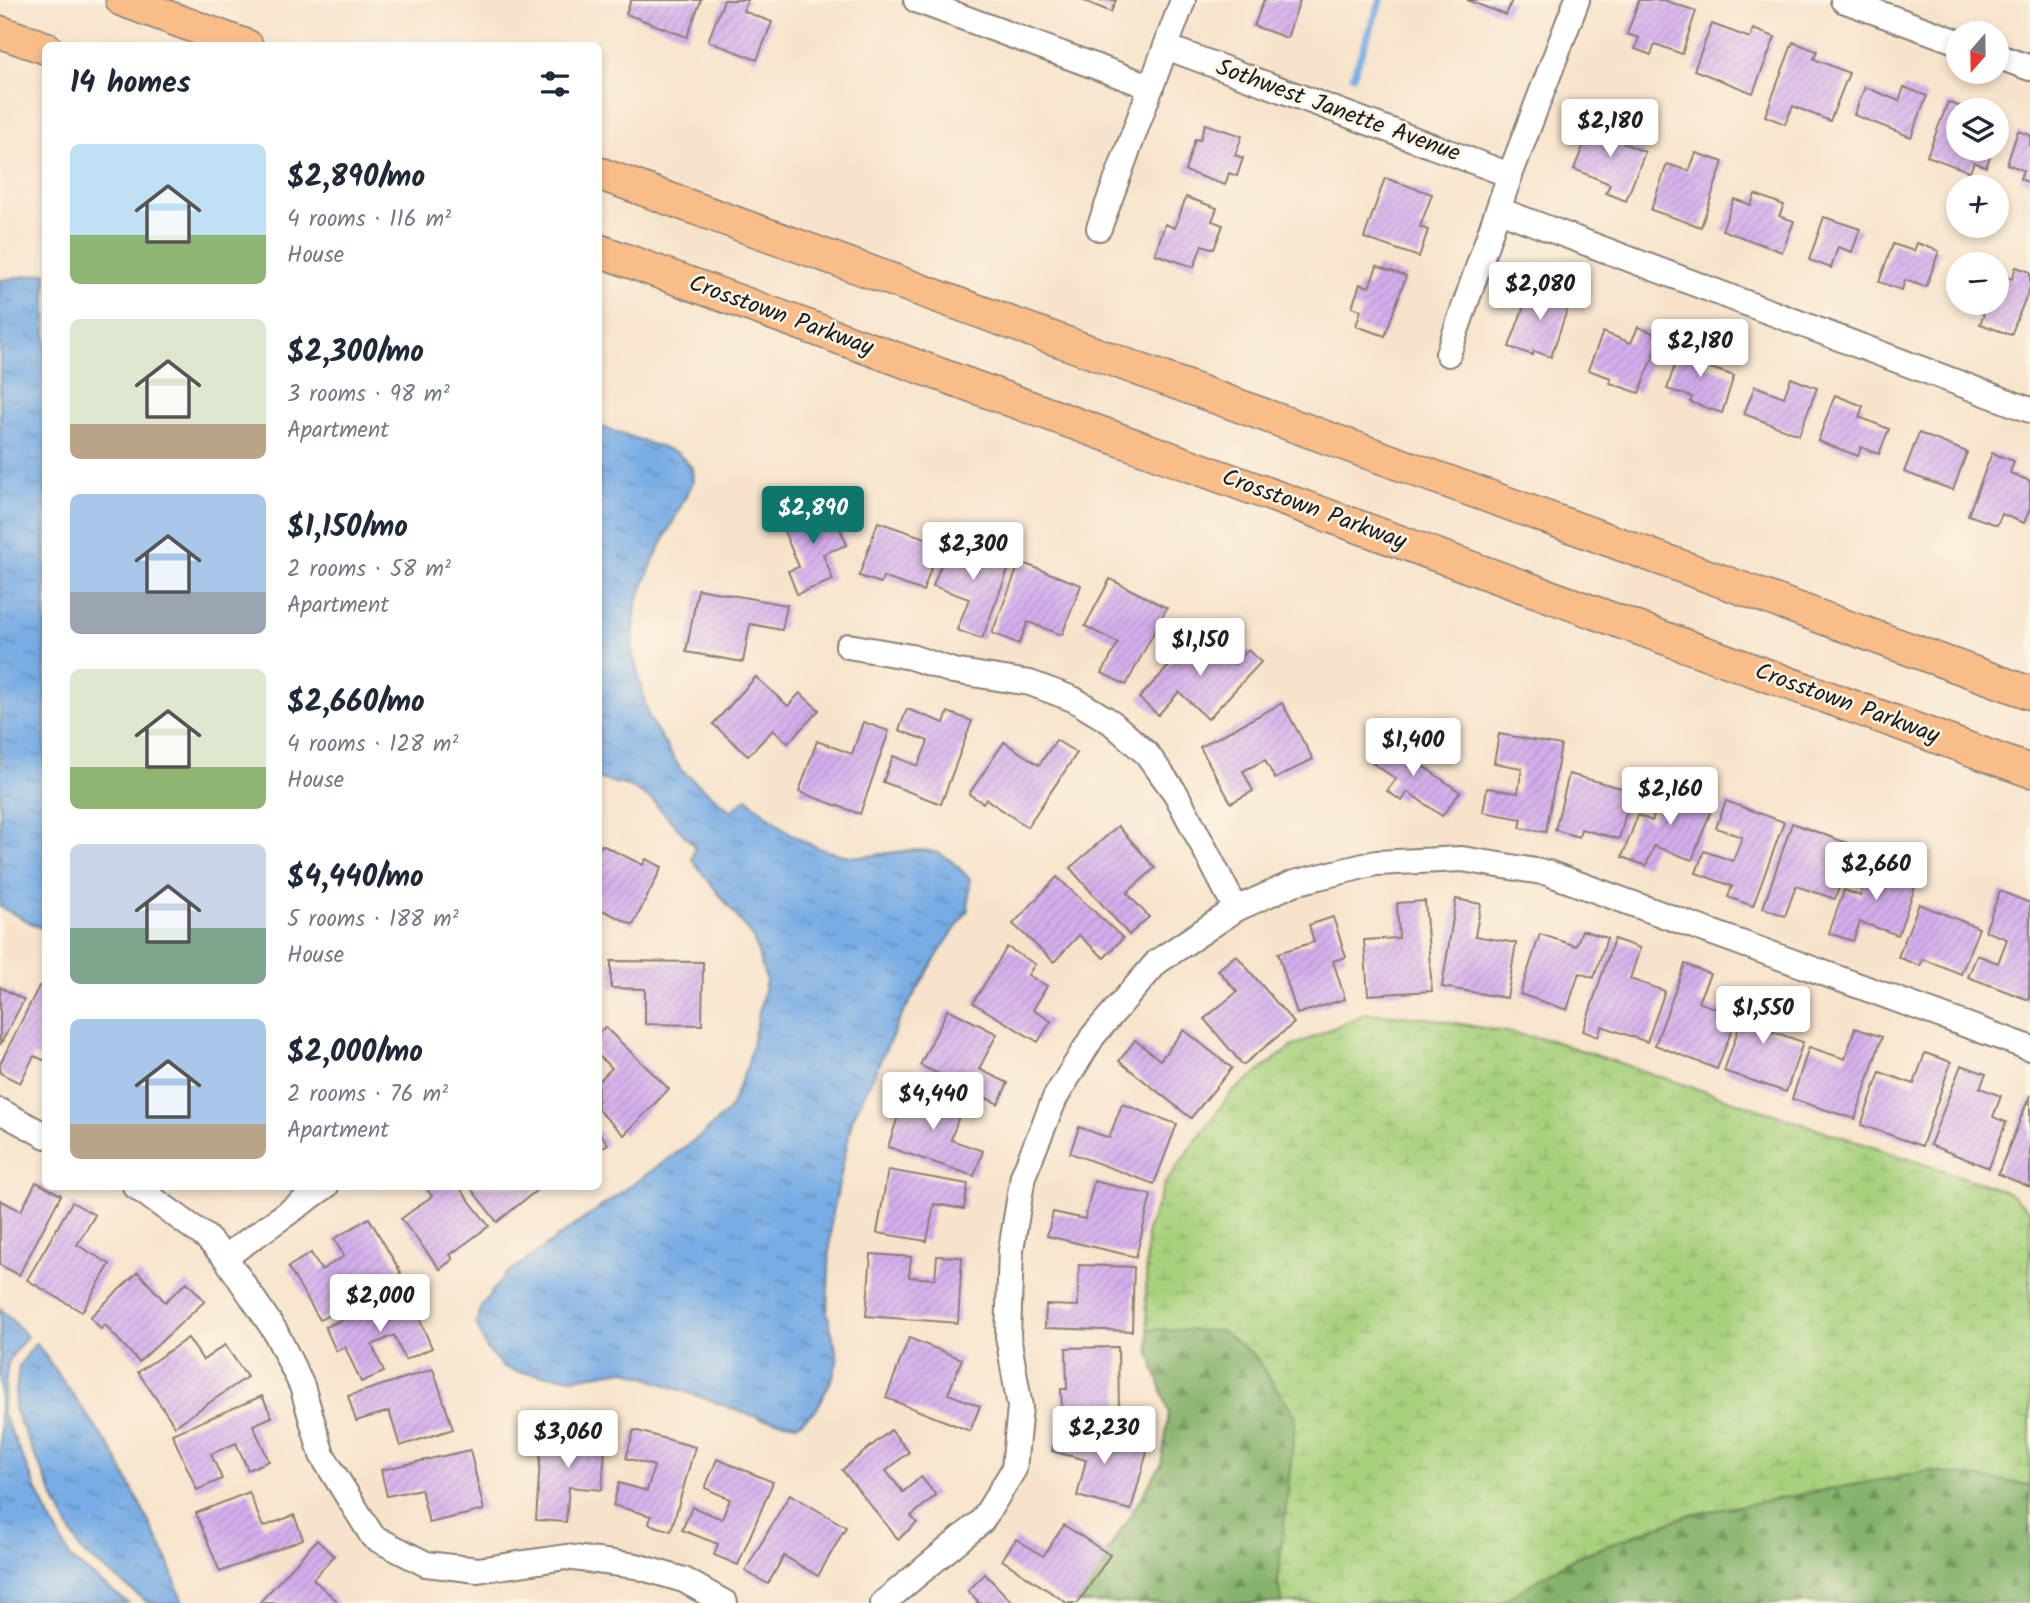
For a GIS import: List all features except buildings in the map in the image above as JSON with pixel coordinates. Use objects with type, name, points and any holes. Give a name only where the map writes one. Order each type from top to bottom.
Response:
[{"type":"main road","points":[[122,0],[236,42]]},
{"type":"main road","points":[[0,32],[42,47]]},
{"type":"main road","points":[[602,174],[2030,693]]},
{"type":"main road","name":"Crosstown Parkway","points":[[602,251],[2030,771]]},
{"type":"street","points":[[916,0],[1151,87]]},
{"type":"street","points":[[1099,228],[1184,0]]},
{"type":"street","points":[[1448,354],[1510,175],[1577,0]]},
{"type":"street","points":[[1843,0],[1946,38]]},
{"type":"street","name":"Sothwest Janette Avenue","points":[[1166,47],[1510,175]]},
{"type":"street","points":[[2009,60],[2030,68]]},
{"type":"street","points":[[1499,210],[2030,410]]},
{"type":"street","points":[[848,646],[911,657],[953,671],[1030,683],[1073,699],[1111,722],[1147,754],[1176,794],[1236,909]]},
{"type":"street","points":[[883,1603],[982,1521],[1014,1469],[1020,1407],[1008,1336],[1011,1250],[1023,1176],[1055,1098],[1093,1036],[1157,962],[1236,909],[1294,883],[1376,863],[1462,859],[1548,873],[2030,1048]]},
{"type":"street","points":[[0,1111],[42,1134]]},
{"type":"street","points":[[141,1190],[206,1237],[225,1256],[275,1331],[302,1386],[322,1455],[373,1537],[426,1564],[478,1570],[566,1557],[636,1566],[684,1580],[725,1603]]},
{"type":"street","points":[[225,1256],[320,1190]]},
{"type":"green space","points":[[1366,1013],[1427,1018],[1550,1040],[2008,1192],[2030,1211],[2030,1485],[1929,1471],[1688,1515],[1574,1558],[1499,1603],[1282,1603],[1278,1581],[1296,1416],[1253,1354],[1222,1331],[1148,1329],[1147,1231],[1165,1183],[1231,1093],[1291,1047]]},
{"type":"green space","points":[[1148,1329],[1222,1331],[1253,1354],[1296,1416],[1278,1581],[1282,1603],[1076,1603],[1161,1465],[1169,1413],[1150,1354]]},
{"type":"green space","points":[[1930,1471],[2030,1485],[2030,1603],[1499,1603],[1574,1558],[1688,1515]]},
{"type":"water","points":[[42,274],[42,928],[0,907],[0,280]]},
{"type":"water","points":[[602,427],[678,453],[692,468],[693,482],[654,559],[636,605],[632,649],[649,718],[681,770],[731,811],[747,798],[791,834],[815,846],[856,856],[909,850],[935,852],[949,859],[970,879],[968,910],[902,1015],[852,1120],[831,1223],[827,1313],[838,1358],[833,1377],[816,1410],[798,1424],[762,1419],[625,1370],[573,1378],[519,1372],[503,1367],[486,1348],[476,1322],[482,1305],[504,1276],[703,1134],[729,1110],[748,1064],[766,980],[753,937],[692,860],[695,847],[653,801],[629,786],[602,780]]},
{"type":"water","points":[[0,1308],[27,1336],[8,1361],[2,1412],[71,1559],[128,1603],[0,1603]]},
{"type":"water","points":[[36,1343],[114,1453],[167,1558],[183,1603],[148,1603],[80,1550],[14,1409],[19,1366]]},
{"type":"waterway","points":[[1353,76],[1381,0]]}]
